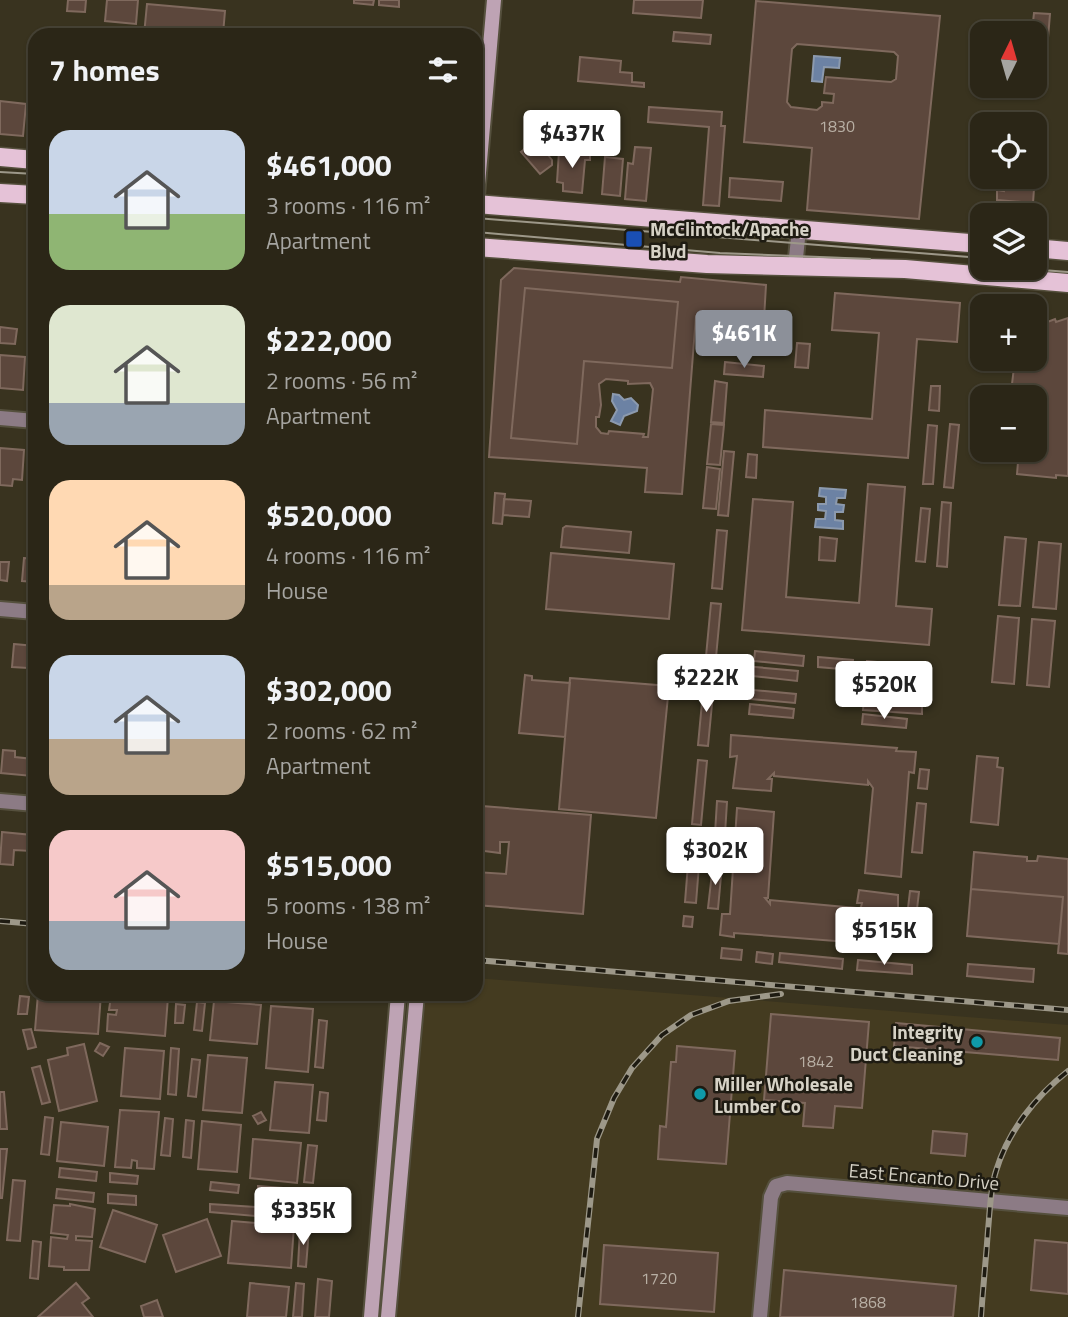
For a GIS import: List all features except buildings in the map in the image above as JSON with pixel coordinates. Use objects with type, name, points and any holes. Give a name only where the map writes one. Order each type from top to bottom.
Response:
[{"type":"main road","points":[[483,125],[494,0]]},
{"type":"main road","points":[[0,157],[28,159]]},
{"type":"main road","points":[[0,193],[28,195]]},
{"type":"main road","points":[[483,206],[970,243]]},
{"type":"main road","points":[[483,248],[707,264],[905,270],[1068,283]]},
{"type":"main road","points":[[1047,249],[1068,251]]},
{"type":"main road","points":[[371,1317],[397,1001]]},
{"type":"main road","points":[[388,1317],[415,1001]]},
{"type":"street","points":[[795,267],[799,229]]},
{"type":"street","points":[[0,418],[28,420]]},
{"type":"street","points":[[0,609],[28,611]]},
{"type":"street","points":[[0,801],[28,803]]},
{"type":"street","name":"East Encanto Drive","points":[[760,1317],[771,1197],[776,1186],[787,1183],[1068,1208]]},
{"type":"shaded area","points":[[483,979],[1068,1025],[1068,1317],[397,1317],[425,1001],[483,1001]]},
{"type":"water","points":[[814,56],[840,58],[839,68],[824,67],[822,82],[812,81]]},
{"type":"water","points":[[613,394],[624,400],[631,398],[638,405],[637,411],[624,416],[620,425],[611,421],[617,410],[612,401]]},
{"type":"water","points":[[820,488],[846,490],[845,498],[837,498],[836,504],[844,505],[843,512],[835,512],[835,520],[843,521],[843,529],[815,527],[816,519],[825,519],[826,511],[818,510],[818,504],[826,504],[826,497],[819,496]]},
{"type":"tram line","points":[[0,172],[28,174]]},
{"type":"tram line","points":[[483,219],[970,257]]},
{"type":"tram line","points":[[483,233],[720,253],[870,259]]},
{"type":"tram line","points":[[1047,270],[1068,272]]},
{"type":"railway","points":[[0,921],[28,923]]},
{"type":"railway","points":[[483,961],[1068,1010]]},
{"type":"railway","points":[[578,1317],[597,1139],[614,1098],[632,1068],[662,1035],[691,1015],[729,1001],[781,994]]},
{"type":"railway","points":[[981,1317],[990,1200],[1001,1156],[1024,1115],[1068,1071]]},
{"type":"place","name":"McClintock/Apache Blvd","points":[[634,239]]},
{"type":"place","name":"Integrity Duct Cleaning","points":[[977,1042]]},
{"type":"place","name":"Miller Wholesale Lumber Co","points":[[700,1094]]}]
